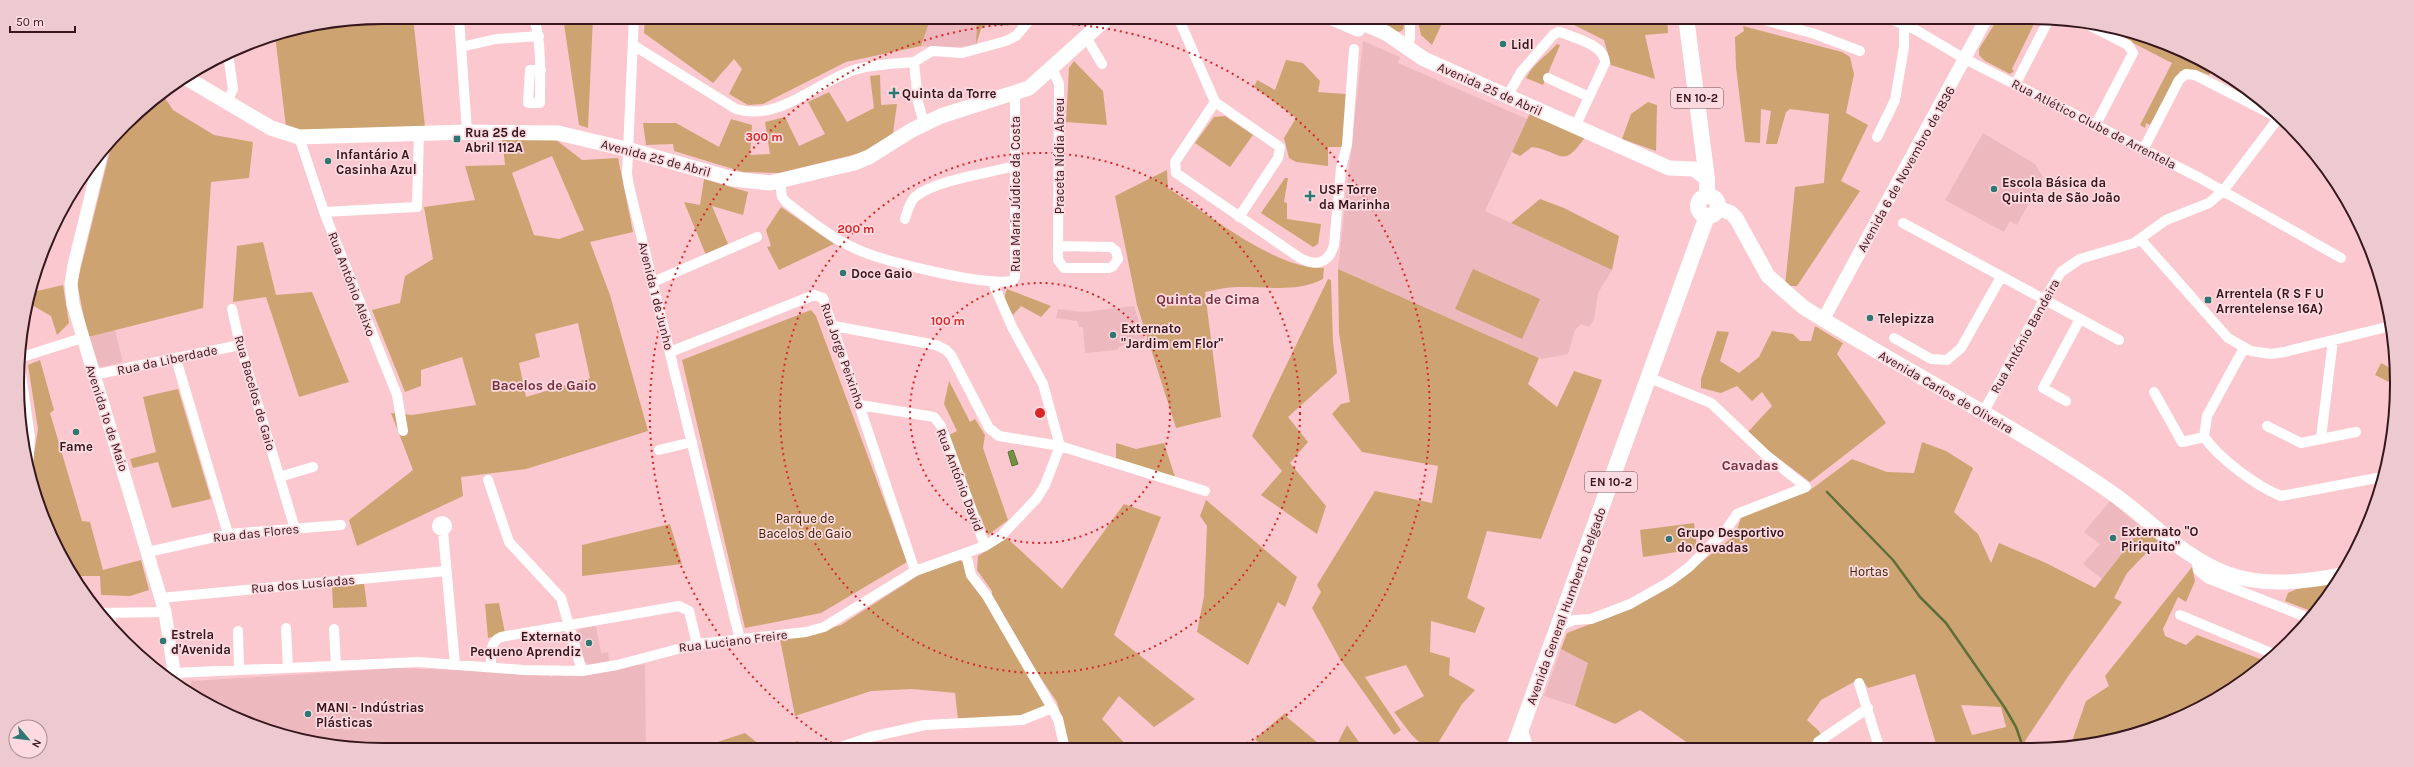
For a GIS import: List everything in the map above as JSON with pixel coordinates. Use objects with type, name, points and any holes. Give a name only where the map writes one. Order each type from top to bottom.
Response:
[{"type":"main road","name":"Avenida 25 de Abril","points":[[191,81],[271,128],[299,137],[314,138],[467,132],[558,133],[630,150],[746,182],[780,182],[869,157],[924,124],[958,110],[1015,94],[1029,88],[1101,24]]},
{"type":"main road","name":"Avenida 25 de Abril","points":[[1091,33],[1107,24]]},
{"type":"main road","name":"Avenida 25 de Abril","points":[[1347,24],[1407,49]]},
{"type":"main road","name":"Avenida 25 de Abril","points":[[1365,24],[1386,33],[1407,49],[1424,59],[1507,97],[1674,170],[1694,169],[1707,179]]},
{"type":"main road","name":"EN 10-2","points":[[1687,24],[1711,207]]},
{"type":"main road","name":"Avenida Carlos de Oliveira","points":[[1711,207],[1731,213],[1736,218],[1768,276],[1782,291],[1823,320],[1983,413],[2110,491],[2185,552],[2229,574],[2264,581],[2308,581],[2334,576]]},
{"type":"main road","name":"Avenida General Humberto Delgado","points":[[1516,743],[1711,207]]},
{"type":"street","points":[[459,24],[467,132]]},
{"type":"street","points":[[536,24],[539,36],[541,70]]},
{"type":"street","name":"Avenida 1 de Junho","points":[[634,24],[630,150],[627,174],[629,186],[740,640]]},
{"type":"street","points":[[633,45],[736,109],[755,113],[784,105],[853,71],[914,62],[932,51],[962,52],[1006,41],[1016,36],[1026,24]]},
{"type":"street","points":[[1182,24],[1216,102],[1277,144],[1280,150],[1278,158],[1239,217]]},
{"type":"street","points":[[1407,49],[1411,33],[1410,24]]},
{"type":"street","points":[[1779,24],[1815,34],[1860,51]]},
{"type":"street","points":[[1877,137],[1894,100],[1904,47],[1904,24]]},
{"type":"street","name":"Rua Atlético Clube de Arrentela","points":[[1904,24],[1965,59],[2015,85],[2128,143],[2144,148],[2341,258]]},
{"type":"street","name":"Avenida 6 de Novembro de 1836","points":[[1823,320],[1983,24]]},
{"type":"street","points":[[2015,85],[2046,25]]},
{"type":"street","points":[[2095,126],[2133,53],[2128,45],[2100,31]]},
{"type":"street","points":[[1507,97],[1521,72],[1558,32],[1599,49],[1605,56],[1605,63],[1575,127]]},
{"type":"street","points":[[1091,33],[1102,64]]},
{"type":"street","points":[[461,47],[496,39],[539,36]]},
{"type":"street","points":[[1216,102],[1175,162],[1174,169],[1178,176],[1304,261],[1314,264],[1327,259],[1334,245],[1341,168],[1347,145],[1354,49]]},
{"type":"street","points":[[226,102],[233,89],[229,59]]},
{"type":"street","points":[[914,62],[918,102],[924,124]]},
{"type":"street","name":"Praceta Nídia Abreu","points":[[1052,68],[1059,84],[1058,260],[1064,268],[1108,268],[1113,266],[1118,259],[1116,251],[1111,247],[1059,246]]},
{"type":"street","points":[[2144,148],[2179,80],[2186,74],[2195,75],[2263,109]]},
{"type":"street","points":[[1548,78],[1589,97]]},
{"type":"street","name":"Rua Maria Júdice da Costa","points":[[1015,94],[1015,277],[1012,281],[993,283],[1012,327],[1043,384],[1060,446]]},
{"type":"street","name":"Rua António Bandeira","points":[[1983,413],[2044,300],[2061,272],[2073,262],[2141,240],[2166,220],[2209,203],[2223,191],[2278,122]]},
{"type":"street","points":[[324,212],[417,207],[419,133]]},
{"type":"street","name":"Rua António Aleixo","points":[[299,137],[324,212],[397,395],[403,431]]},
{"type":"street","points":[[905,219],[908,207],[915,197],[938,185],[1016,166]]},
{"type":"street","name":"Avenida 1º de Maio","points":[[91,175],[71,284],[73,304],[93,375],[148,552],[164,612],[174,675]]},
{"type":"street","points":[[780,182],[782,197],[786,202],[850,246],[892,261],[993,283]]},
{"type":"street","points":[[1903,223],[2119,340]]},
{"type":"street","points":[[653,282],[757,237]]},
{"type":"street","points":[[2141,240],[2228,338],[2244,348],[2271,354],[2385,327]]},
{"type":"street","points":[[1894,338],[1931,359],[1940,361],[1950,358],[1961,348],[2001,277]]},
{"type":"street","name":"Rua Jorge Peixinho","points":[[670,352],[814,295],[823,298],[834,326],[915,571]]},
{"type":"street","name":"Rua Bacelos de Gaio","points":[[232,309],[240,345],[295,529]]},
{"type":"street","points":[[2066,401],[2043,388],[2080,319]]},
{"type":"street","points":[[834,326],[936,346],[946,350],[994,432],[999,436],[1060,446],[1205,491]]},
{"type":"street","points":[[25,357],[82,338]]},
{"type":"street","points":[[2321,438],[2333,340]]},
{"type":"street","name":"Rua da Liberdade","points":[[93,375],[240,345]]},
{"type":"street","points":[[2244,348],[2207,416],[2204,437],[2213,449],[2268,491],[2281,496],[2378,478]]},
{"type":"street","points":[[176,358],[228,534]]},
{"type":"street","points":[[1558,627],[1574,620],[1591,618],[1630,604],[1669,582],[1689,567],[1726,530],[1737,514],[1806,487],[1766,455],[1711,403],[1650,378]]},
{"type":"street","points":[[2154,392],[2182,442],[2204,437]]},
{"type":"street","points":[[25,399],[30,437],[29,445]]},
{"type":"street","name":"Rua António David","points":[[860,405],[934,417],[943,431],[985,546]]},
{"type":"street","points":[[2266,426],[2297,442],[2356,432]]},
{"type":"street","points":[[659,450],[692,442]]},
{"type":"street","name":"Rua Luciano Freire","points":[[179,678],[239,670],[419,662],[491,668],[582,671],[617,665],[697,644],[806,632],[824,626],[915,571],[985,546],[1008,529],[1037,498],[1045,485],[1060,446]]},
{"type":"street","points":[[279,476],[313,467]]},
{"type":"street","points":[[488,480],[510,542],[561,598],[582,671]]},
{"type":"street","name":"Rua das Flores","points":[[148,552],[228,534],[341,526]]},
{"type":"street","points":[[443,531],[455,665]]},
{"type":"street","points":[[966,554],[971,575],[987,596],[1058,719],[1064,743]]},
{"type":"street","points":[[2196,558],[2198,570],[2207,578],[2305,616]]},
{"type":"street","name":"Rua dos Lusíadas","points":[[160,598],[446,571]]},
{"type":"street","points":[[491,668],[491,652],[496,639],[684,606],[689,611],[697,644]]},
{"type":"street","points":[[107,613],[164,612]]},
{"type":"street","points":[[111,613],[111,618]]},
{"type":"street","points":[[2180,615],[2270,652]]},
{"type":"street","points":[[286,628],[288,668]]},
{"type":"street","points":[[334,629],[336,666]]},
{"type":"street","points":[[238,631],[239,670]]},
{"type":"street","points":[[1858,683],[1868,708],[1878,743]]},
{"type":"street","points":[[852,743],[870,737],[925,725],[1022,720],[1052,708]]},
{"type":"street","points":[[1818,742],[1868,708]]},
{"type":"street","points":[[1522,726],[1527,743]]},
{"type":"shaded area","points":[[929,24],[977,24],[976,45],[955,47],[921,46]]},
{"type":"shaded area","points":[[1363,41],[1400,57],[1398,63],[1527,119],[1485,211],[1612,270],[1598,293],[1594,320],[1589,327],[1581,324],[1575,330],[1568,354],[1542,359],[1338,269]]},
{"type":"shaded area","name":"Escola Básica da Quinta de São João","points":[[1983,133],[2035,164],[2043,177],[2017,225],[2010,221],[2004,232],[1945,200]]},
{"type":"shaded area","name":"Externato \"Jardim em Flor\"","points":[[1134,306],[1146,343],[1136,346],[1130,342],[1119,347],[1117,350],[1085,353],[1083,327],[1079,327],[1077,321],[1056,318],[1058,309],[1083,312]]},
{"type":"shaded area","points":[[115,330],[123,362],[101,367],[98,364],[88,337]]},
{"type":"shaded area","points":[[1013,450],[1018,464],[1012,466],[1008,452]]},
{"type":"shaded area","name":"Externato \"O Piriquito\"","points":[[2110,501],[2142,528],[2102,579],[2083,564],[2100,544],[2084,532]]},
{"type":"shaded area","name":"Externato Pequeno Aprendiz","points":[[596,626],[601,653],[608,652],[609,661],[590,665],[584,661],[576,634],[579,629]]},
{"type":"shaded area","points":[[1561,649],[1588,663],[1575,706],[1544,696]]},
{"type":"shaded area","points":[[645,664],[646,743],[384,743],[337,740],[290,731],[246,716],[224,706],[190,686],[192,681],[397,668],[544,673],[551,677],[554,674],[584,674]]},
{"type":"green space","points":[[414,24],[425,127],[298,131],[286,127],[276,41],[290,36],[337,27]]},
{"type":"green space","points":[[564,24],[593,24],[588,128],[579,125]]},
{"type":"green space","points":[[645,24],[929,24],[921,46],[846,62],[763,104],[748,105],[729,94],[742,69],[734,59],[713,83],[644,33]]},
{"type":"green space","points":[[977,24],[987,24],[981,29],[976,45]]},
{"type":"green space","points":[[1378,24],[1404,24],[1403,30],[1399,32]]},
{"type":"green space","points":[[1419,24],[1442,24],[1432,45],[1421,35]]},
{"type":"green space","points":[[1572,24],[1667,24],[1668,33],[1645,35],[1655,79],[1611,65],[1604,40]]},
{"type":"green space","points":[[1995,24],[2034,24],[2012,69],[2014,71],[2010,74],[1985,61],[1979,55],[1979,49]]},
{"type":"green space","points":[[1743,26],[1842,52],[1850,57],[1854,74],[1846,113],[1868,125],[1841,181],[1860,191],[1797,286],[1785,286],[1795,187],[1824,183],[1829,114],[1790,109],[1786,112],[1777,144],[1766,144],[1771,111],[1761,109],[1760,143],[1745,142],[1736,67],[1735,37],[1744,31]]},
{"type":"green space","points":[[2116,34],[2168,51],[2211,72],[2209,75],[2195,70],[2180,71],[2150,125],[2146,123],[2145,128],[2140,125],[2172,63]]},
{"type":"green space","points":[[1557,44],[1560,45],[1543,85],[1526,78],[1536,64]]},
{"type":"green space","points":[[1286,60],[1303,63],[1320,81],[1318,92],[1346,94],[1343,147],[1328,147],[1328,166],[1296,162],[1289,158],[1284,138],[1296,118],[1254,87],[1257,80],[1275,90]]},
{"type":"green space","points":[[1074,61],[1103,91],[1107,125],[1066,122],[1069,68]]},
{"type":"green space","points":[[880,75],[881,105],[897,104],[893,133],[869,151],[779,173],[743,172],[674,151],[673,144],[646,145],[643,123],[676,123],[719,147],[731,119],[752,125],[750,155],[770,154],[765,122],[785,117],[799,146],[825,134],[808,102],[829,92],[847,122],[874,108],[870,76]]},
{"type":"green space","points":[[165,98],[173,110],[214,135],[253,142],[249,178],[211,182],[203,308],[88,337],[77,283],[110,149],[146,113]]},
{"type":"green space","points":[[1648,102],[1657,105],[1656,151],[1622,139],[1631,114]]},
{"type":"green space","points":[[1530,113],[1585,137],[1571,153],[1566,156],[1561,156],[1532,147],[1520,156],[1512,152]]},
{"type":"green space","points":[[1225,116],[1253,135],[1230,167],[1195,143],[1214,117]]},
{"type":"green space","points":[[502,138],[555,139],[582,160],[618,158],[633,232],[590,242],[610,295],[648,431],[526,469],[461,477],[463,496],[357,546],[349,520],[413,470],[391,413],[412,415],[476,405],[462,357],[421,370],[421,386],[405,392],[372,310],[400,303],[405,276],[433,259],[424,207],[475,200],[465,166],[505,165]],"holes":[[[552,156],[584,230],[559,239],[534,235],[512,173]],[[578,323],[590,378],[526,397],[519,363],[540,357],[535,334]]]},
{"type":"green space","points":[[1167,170],[1168,188],[1222,225],[1264,250],[1285,260],[1305,266],[1324,268],[1323,279],[1302,286],[1281,288],[1234,287],[1205,292],[1221,417],[1176,428],[1137,305],[1115,196]]},
{"type":"green space","points":[[1285,178],[1288,178],[1284,202],[1287,203],[1287,219],[1321,224],[1318,244],[1313,247],[1261,213]]},
{"type":"green space","points":[[704,179],[748,192],[743,215],[712,206],[728,244],[706,255],[684,202],[700,205]]},
{"type":"green space","points":[[1540,199],[1564,208],[1619,236],[1612,270],[1511,223]]},
{"type":"green space","points":[[781,207],[834,244],[779,270],[767,247],[771,246],[766,230]]},
{"type":"green space","points":[[263,242],[276,295],[312,292],[349,382],[299,397],[266,297],[233,302],[237,246]]},
{"type":"green space","points":[[1338,269],[1539,358],[1528,384],[1557,407],[1574,371],[1602,380],[1541,539],[1487,531],[1467,598],[1485,608],[1475,633],[1431,621],[1430,652],[1450,658],[1449,675],[1475,690],[1462,704],[1438,743],[1422,743],[1417,740],[1394,712],[1424,696],[1406,665],[1365,677],[1401,730],[1394,735],[1340,659],[1312,608],[1321,592],[1317,585],[1375,491],[1432,503],[1438,466],[1362,452],[1332,414],[1341,404],[1350,402],[1339,333]]},
{"type":"green space","points":[[1473,269],[1540,299],[1522,339],[1455,309]]},
{"type":"green space","points":[[1328,279],[1331,280],[1333,342],[1337,373],[1288,417],[1308,442],[1290,463],[1326,506],[1317,534],[1261,495],[1282,471],[1252,436]]},
{"type":"green space","points":[[63,285],[69,323],[57,335],[51,316],[33,306],[36,291]]},
{"type":"green space","points":[[1007,289],[1051,306],[1041,317],[1021,306],[1013,315],[1003,300]]},
{"type":"green space","name":"Parque de Bacelos de Gaio","points":[[811,310],[816,316],[907,562],[821,613],[745,628],[682,360]]},
{"type":"green space","points":[[1815,326],[1843,343],[1837,354],[1886,423],[1810,482],[1746,434],[1772,406],[1762,392],[1752,401],[1737,386],[1721,393],[1701,388],[1701,379],[1717,331],[1729,332],[1720,361],[1739,373],[1759,357],[1772,331],[1793,334],[1800,341],[1811,341]]},
{"type":"green space","points":[[40,360],[54,410],[50,413],[82,521],[90,522],[103,570],[141,560],[149,590],[130,596],[101,595],[100,576],[80,576],[61,543],[43,499],[33,462],[38,429],[28,365]]},
{"type":"green space","points":[[2381,363],[2389,367],[2390,382],[2375,375]]},
{"type":"green space","points":[[949,381],[970,422],[975,419],[985,435],[983,448],[1008,520],[988,535],[980,515],[977,515],[949,435],[957,431],[944,404]]},
{"type":"green space","points":[[178,389],[211,499],[172,508],[158,462],[133,468],[130,459],[156,452],[143,397]]},
{"type":"green space","name":"Hortas","points":[[1922,442],[1946,451],[1973,468],[1954,512],[1978,534],[1991,563],[1999,543],[2046,563],[2095,588],[2142,528],[2158,541],[2127,573],[2114,598],[2122,602],[2069,675],[2025,741],[2027,743],[1936,743],[1915,674],[1868,688],[1861,678],[1821,700],[1807,720],[1818,730],[1827,743],[1688,743],[1640,710],[1615,724],[1575,706],[1588,663],[1561,649],[1567,633],[1632,608],[1674,584],[1735,535],[1742,515],[1813,488],[1852,459],[1887,472],[1914,473]],"holes":[[[1961,705],[2001,707],[2006,727],[1972,735]]]},
{"type":"green space","points":[[1116,443],[1136,449],[1164,443],[1175,477],[1116,459]]},
{"type":"green space","points":[[1206,500],[1297,577],[1285,607],[1278,602],[1248,665],[1197,632],[1204,596],[1207,526],[1200,516]]},
{"type":"green space","points":[[1124,504],[1161,517],[1114,635],[1195,699],[1154,727],[1119,696],[1102,719],[1124,743],[1068,743],[1057,702],[1036,671],[992,597],[992,591],[977,570],[978,556],[1007,538],[1062,589]]},
{"type":"green space","name":"Grupo Desportivo do Cavadas","points":[[1694,523],[1697,549],[1643,557],[1640,530]]},
{"type":"green space","points":[[670,524],[682,564],[582,576],[582,545]]},
{"type":"green space","points":[[960,560],[964,563],[1047,706],[1021,716],[958,719],[955,693],[912,689],[871,691],[795,716],[780,639],[796,638],[841,625],[919,575]]},
{"type":"green space","points":[[2192,567],[2195,581],[2186,602],[2178,597],[2163,629],[2165,636],[2186,645],[2197,635],[2261,659],[2210,695],[2168,716],[2124,731],[2072,740],[2086,701],[2109,686],[2105,676]]},
{"type":"green space","points":[[364,582],[367,607],[333,608],[332,586]]},
{"type":"green space","points":[[2328,584],[2309,610],[2285,601],[2288,593],[2297,589]]},
{"type":"green space","points":[[499,603],[505,633],[488,638],[485,604]]},
{"type":"green space","points":[[1285,713],[1288,718],[1318,743],[1259,743],[1255,739]]},
{"type":"green space","points":[[1347,725],[1360,743],[1338,743]]},
{"type":"green space","points":[[745,733],[758,743],[714,743]]},
{"type":"waterway","points":[[1827,492],[1893,560],[1920,597],[1946,623],[2005,708],[2016,727],[2022,743]]},
{"type":"place","name":"Lidl","points":[[1503,44]]},
{"type":"place","name":"Quinta da Torre","points":[[894,93]]},
{"type":"place","name":"Rua 25 de Abril 112A","points":[[457,139]]},
{"type":"place","name":"Infantário A Casinha Azul","points":[[328,161]]},
{"type":"place","name":"Escola Básica da Quinta de São João","points":[[1994,189]]},
{"type":"place","name":"USF Torre da Marinha","points":[[1310,196]]},
{"type":"place","name":"Doce Gaio","points":[[843,273]]},
{"type":"place","name":"Arrentela (R S F U Arrentelense 16A)","points":[[2208,300]]},
{"type":"place","name":"Telepizza","points":[[1870,318]]},
{"type":"place","name":"Externato \"Jardim em Flor\"","points":[[1113,335]]},
{"type":"place","name":"Fame","points":[[76,432]]},
{"type":"place","name":"Externato \"O Piriquito\"","points":[[2113,538]]},
{"type":"place","name":"Grupo Desportivo do Cavadas","points":[[1669,539]]},
{"type":"place","name":"Estrela d'Avenida","points":[[163,641]]},
{"type":"place","name":"Externato Pequeno Aprendiz","points":[[589,643]]},
{"type":"place","name":"MANI - Indústrias Plásticas","points":[[308,714]]},
{"type":"district","name":"Quinta de Cima","points":[[1208,299]]},
{"type":"district","name":"Bacelos de Gaio","points":[[544,385]]},
{"type":"district","name":"Cavadas","points":[[1750,465]]}]
